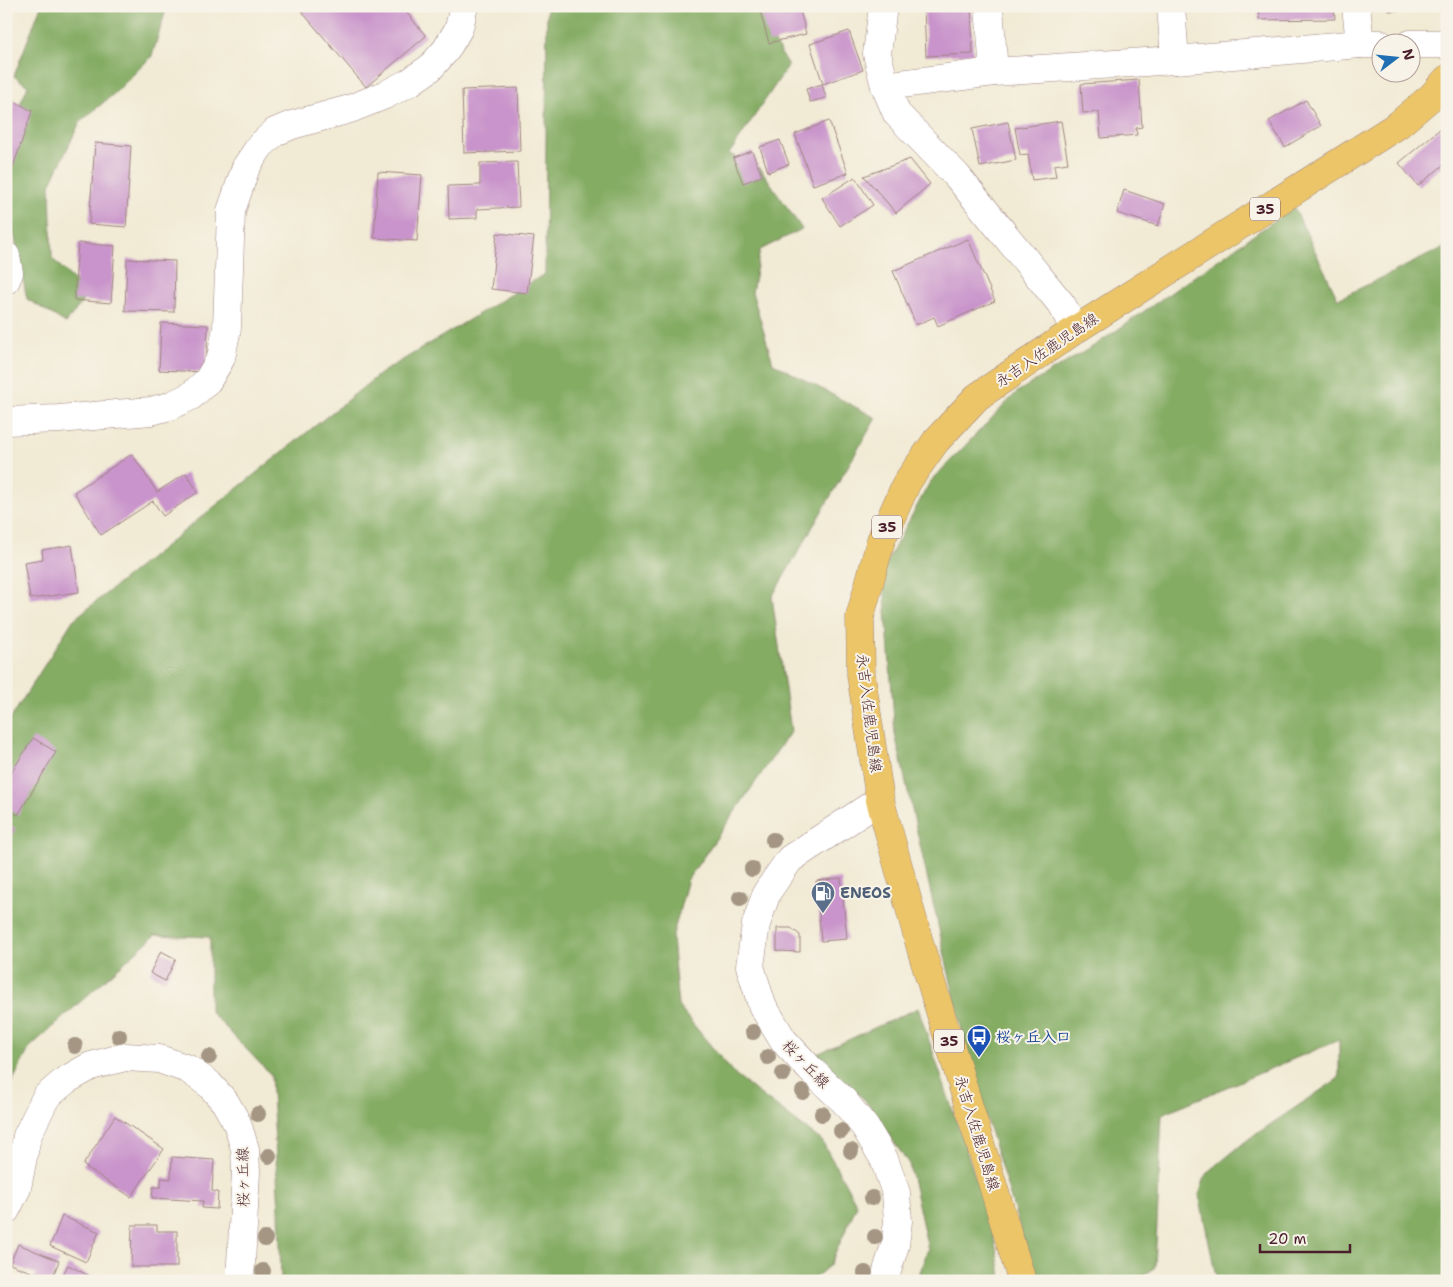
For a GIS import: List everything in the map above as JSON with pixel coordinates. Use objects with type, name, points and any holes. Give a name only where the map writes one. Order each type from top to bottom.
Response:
[{"type":"main road","name":"永吉入佐鹿児島線","points":[[1022,1281],[921,949],[880,800],[861,675],[860,616],[881,540],[907,482],[936,441],[977,397],[1075,330],[1398,125],[1432,96],[1447,79]]},
{"type":"street","points":[[6,421],[151,412],[191,396],[208,380],[221,358],[227,328],[232,211],[246,167],[260,146],[276,132],[292,125],[350,109],[385,96],[410,82],[430,68],[446,50],[459,28],[464,6]]},
{"type":"street","points":[[883,6],[877,54],[885,86],[897,114],[957,176],[1062,305],[1075,330]]},
{"type":"street","points":[[989,6],[994,72]]},
{"type":"street","points":[[1171,6],[1175,60]]},
{"type":"street","points":[[885,86],[994,72],[1370,44],[1356,6]]},
{"type":"street","points":[[1420,44],[1447,44]]},
{"type":"street","points":[[6,256],[9,273],[6,280]]},
{"type":"street","name":"桜ヶ丘線","points":[[880,800],[790,859],[767,892],[756,924],[750,966],[762,1005],[782,1040],[844,1101],[865,1127],[884,1159],[896,1193],[898,1221],[895,1245],[884,1281]]},
{"type":"street","name":"桜ヶ丘線","points":[[6,1210],[17,1188],[27,1136],[46,1097],[66,1080],[91,1066],[125,1057],[158,1059],[188,1069],[209,1084],[225,1102],[237,1123],[245,1149],[246,1172],[240,1281]]},
{"type":"green space","points":[[41,6],[167,6],[152,56],[116,92],[80,122],[50,185],[52,258],[88,294],[66,323],[27,299],[13,228],[6,223],[6,137],[28,86],[14,76]]},
{"type":"green space","points":[[547,6],[755,6],[788,66],[729,154],[760,168],[802,229],[760,250],[752,292],[773,363],[876,418],[772,597],[791,731],[688,879],[672,938],[678,1006],[736,1076],[822,1141],[857,1205],[830,1265],[811,1281],[281,1281],[271,1075],[210,1011],[210,937],[155,935],[30,1047],[6,1094],[6,726],[73,620],[381,373],[545,274]]},
{"type":"green space","points":[[1294,207],[1338,299],[1447,246],[1447,1281],[1217,1281],[1199,1195],[1206,1174],[1246,1141],[1339,1078],[1339,1040],[1162,1114],[1155,1267],[1137,1281],[1036,1281],[968,1058],[895,734],[883,569],[930,482],[1017,392],[1097,344]]},
{"type":"green space","points":[[918,1008],[992,1226],[1002,1281],[917,1281],[928,1249],[909,1164],[865,1100],[815,1055]]},
{"type":"building","points":[[297,6],[401,6],[426,36],[366,87]]},
{"type":"building","points":[[776,6],[799,6],[806,34],[769,43],[760,11]]},
{"type":"building","points":[[971,6],[973,54],[926,56],[924,8]]},
{"type":"building","points":[[1258,6],[1334,6],[1335,19],[1259,20]]},
{"type":"building","points":[[1389,6],[1434,6],[1434,8],[1389,11]]},
{"type":"building","points":[[849,31],[863,70],[823,84],[810,44]]},
{"type":"building","points":[[1139,80],[1142,127],[1136,128],[1137,135],[1101,138],[1099,112],[1083,113],[1081,84]]},
{"type":"building","points":[[822,84],[826,98],[810,102],[806,89]]},
{"type":"building","points":[[518,88],[520,151],[464,153],[462,90]]},
{"type":"building","points":[[6,96],[32,111],[13,167],[6,163]]},
{"type":"building","points":[[1306,100],[1321,126],[1285,147],[1269,121]]},
{"type":"building","points":[[829,121],[848,173],[813,185],[795,134]]},
{"type":"building","points":[[1061,121],[1068,163],[1054,165],[1056,177],[1032,180],[1028,154],[1020,155],[1015,128]]},
{"type":"building","points":[[1008,122],[1016,160],[980,167],[972,129]]},
{"type":"building","points":[[1447,123],[1447,162],[1418,186],[1399,163]]},
{"type":"building","points":[[780,140],[789,164],[768,172],[760,147]]},
{"type":"building","points":[[95,143],[131,146],[126,227],[89,224]]},
{"type":"building","points":[[752,151],[762,176],[743,183],[733,158]]},
{"type":"building","points":[[910,159],[930,184],[896,213],[864,176]]},
{"type":"building","points":[[517,162],[519,207],[477,209],[477,218],[449,219],[448,186],[480,185],[480,163]]},
{"type":"building","points":[[378,172],[422,175],[417,241],[374,238]]},
{"type":"building","points":[[855,177],[873,205],[840,226],[822,198]]},
{"type":"building","points":[[1124,190],[1165,204],[1158,226],[1117,213]]},
{"type":"building","points":[[497,233],[534,237],[527,293],[491,289]]},
{"type":"building","points":[[968,239],[995,301],[938,326],[934,317],[916,325],[893,271]]},
{"type":"building","points":[[78,243],[115,246],[111,303],[74,300]]},
{"type":"building","points":[[127,259],[175,261],[174,312],[125,311]]},
{"type":"building","points":[[161,323],[208,325],[206,372],[159,370]]},
{"type":"building","points":[[132,454],[157,492],[186,473],[198,492],[163,516],[153,501],[101,535],[74,492]]},
{"type":"building","points":[[72,545],[79,592],[30,599],[24,562],[43,559],[42,550]]},
{"type":"building","points":[[33,738],[56,752],[18,815],[6,808],[6,781]]},
{"type":"building","points":[[6,822],[16,829],[6,841]]},
{"type":"building","points":[[841,878],[847,939],[821,941],[816,881]]},
{"type":"building","points":[[777,928],[791,928],[800,935],[800,952],[777,951]]},
{"type":"building","points":[[161,951],[176,959],[165,981],[150,973]]},
{"type":"building","points":[[115,1116],[164,1149],[131,1197],[83,1165]]},
{"type":"building","points":[[172,1157],[214,1160],[212,1191],[218,1192],[217,1209],[202,1208],[203,1201],[152,1198],[153,1187],[161,1187],[161,1178],[171,1179]]},
{"type":"building","points":[[62,1216],[99,1232],[86,1262],[50,1246]]},
{"type":"building","points":[[132,1225],[157,1225],[157,1231],[177,1231],[177,1267],[131,1267]]},
{"type":"building","points":[[18,1244],[59,1261],[51,1281],[33,1281],[36,1274],[10,1264]]},
{"type":"building","points":[[68,1265],[99,1281],[60,1281]]},
{"type":"place","name":"ENEOS","points":[[823,914]]},
{"type":"place","name":"桜ヶ丘入口","points":[[979,1058]]}]
